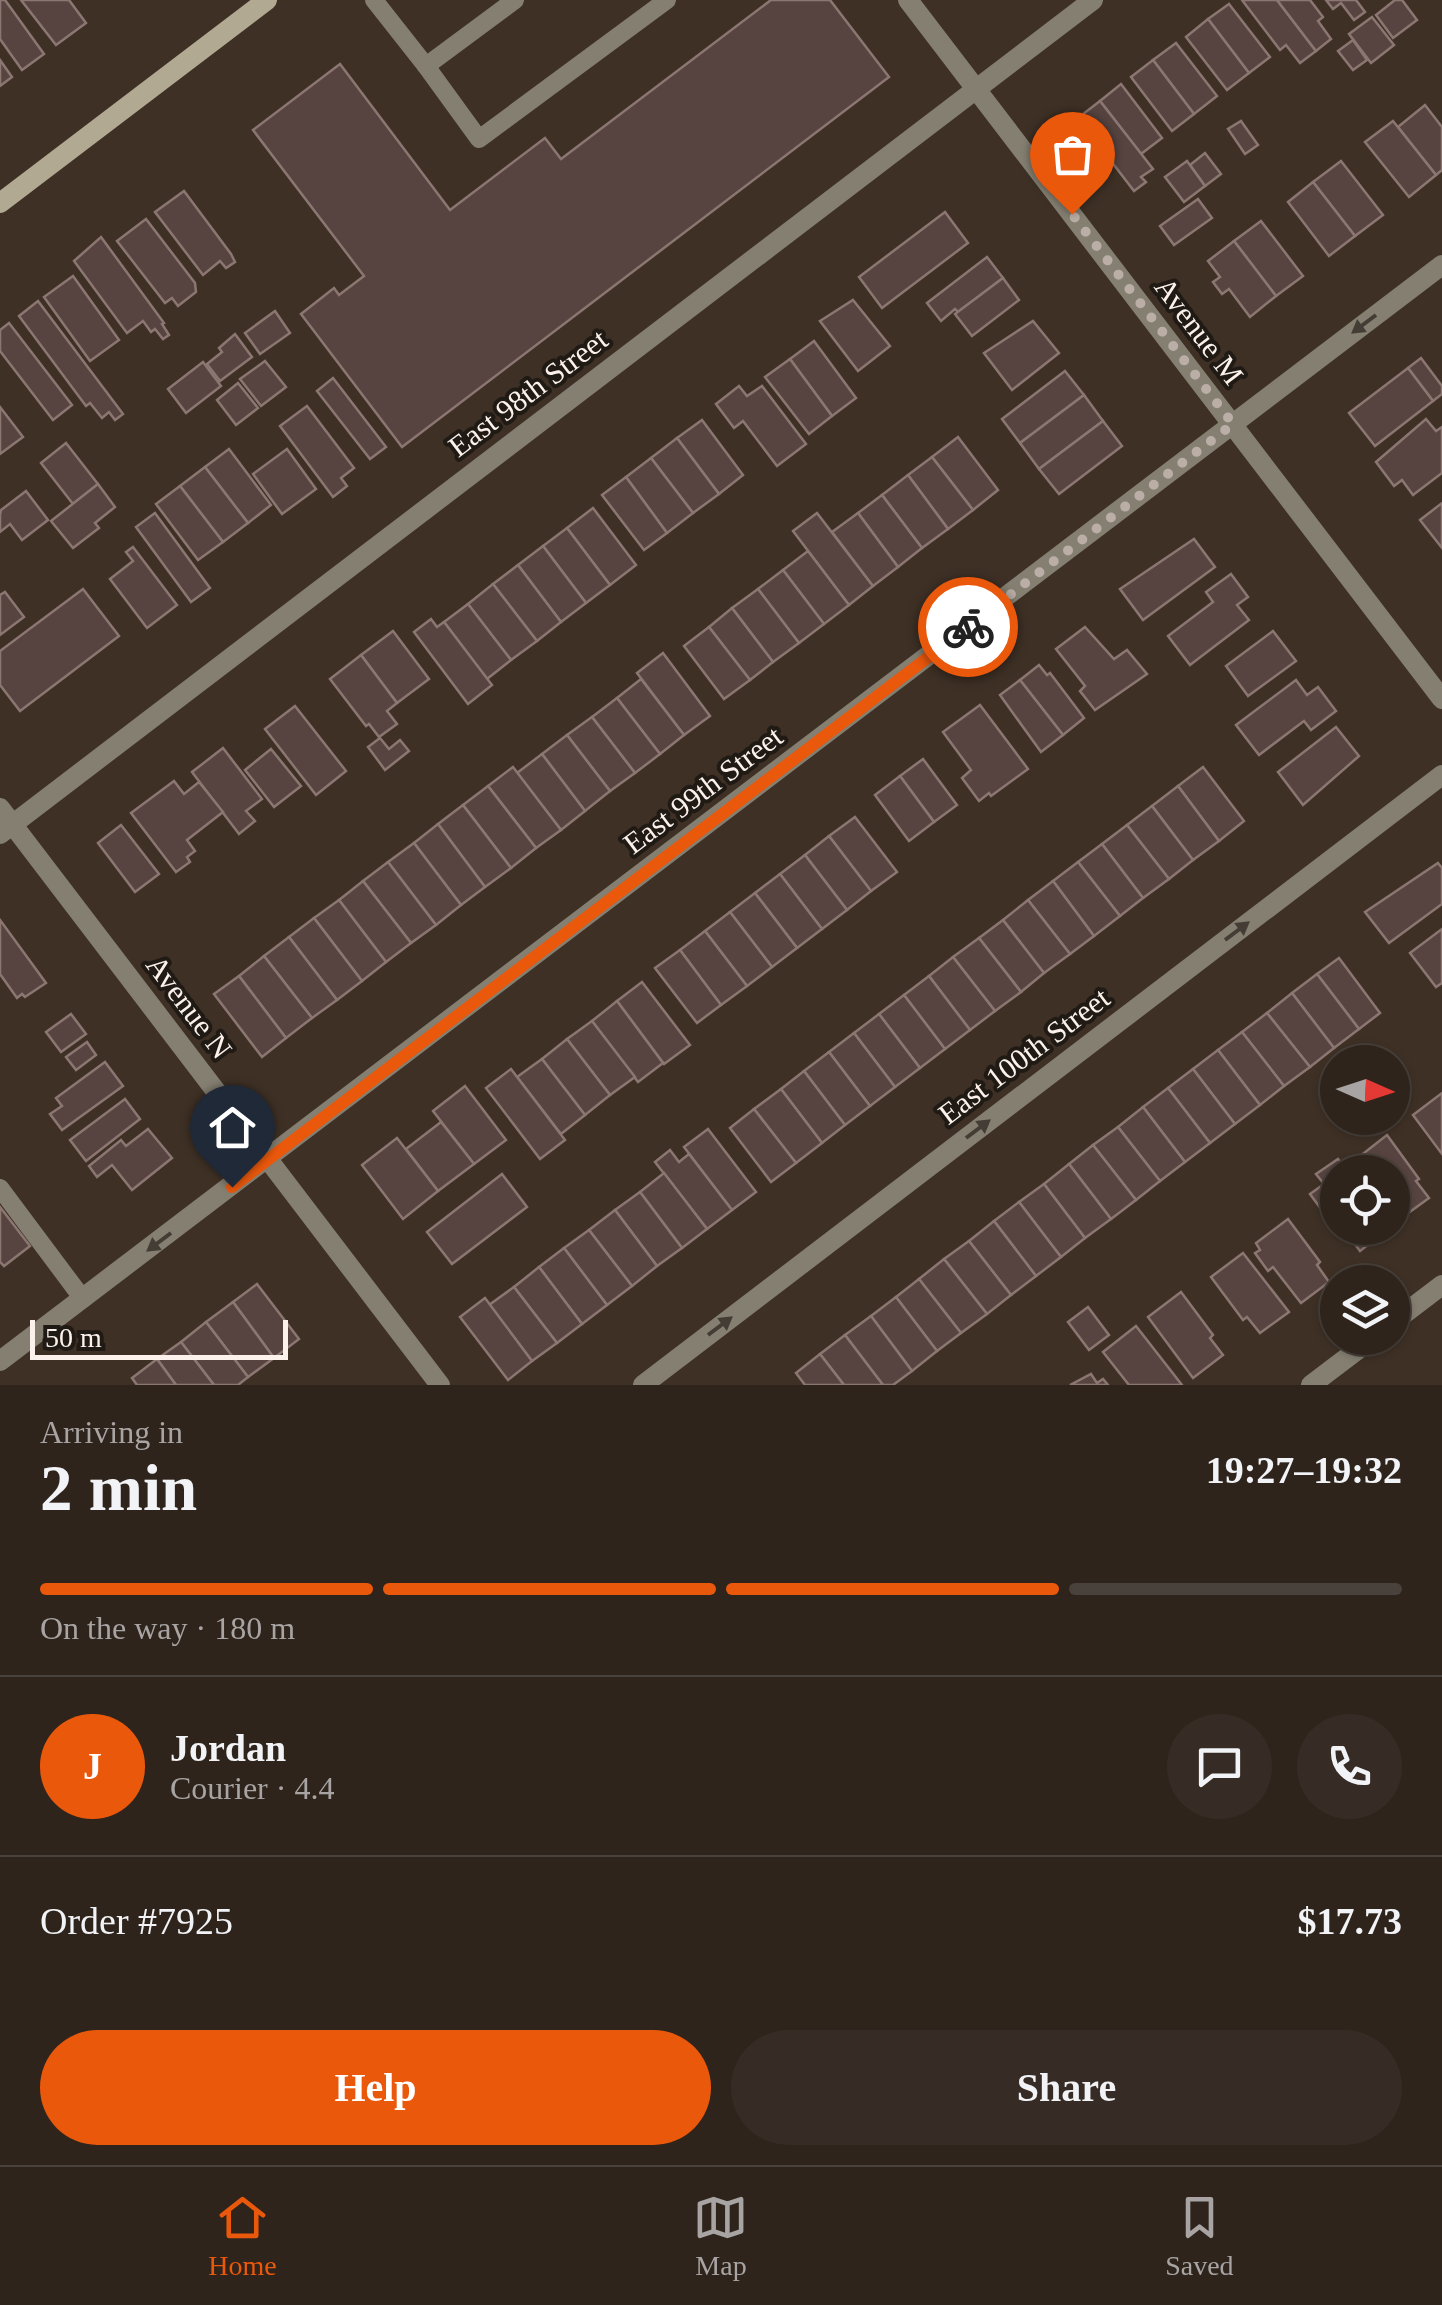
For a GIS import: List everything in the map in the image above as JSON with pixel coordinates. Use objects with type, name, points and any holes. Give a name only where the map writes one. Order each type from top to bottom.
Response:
[{"type":"main road","points":[[0,203],[266,0]]},
{"type":"street","name":"Avenue M","points":[[908,0],[1442,698]]},
{"type":"street","name":"East 98th Street","points":[[4,822],[1094,0]]},
{"type":"street","name":"East 99th Street","points":[[0,1361],[1442,265]]},
{"type":"street","name":"East 100th Street","points":[[642,1385],[1442,775]]},
{"type":"street","name":"Avenue N","points":[[4,822],[440,1385]]},
{"type":"street","points":[[1410,1309],[1442,1285]]},
{"type":"street","points":[[1311,1385],[1351,1355]]},
{"type":"lane","points":[[374,0],[479,139],[668,0]]},
{"type":"lane","points":[[426,66],[515,0]]},
{"type":"lane","points":[[0,1188],[83,1299]]},
{"type":"building","points":[[0,0],[5,0],[44,54],[22,70],[0,39]]},
{"type":"building","points":[[21,0],[69,0],[86,23],[56,45]]},
{"type":"building","points":[[771,0],[830,0],[889,77],[402,447],[301,314],[334,288],[339,295],[364,276],[253,130],[340,64],[450,210],[545,138],[561,159]]},
{"type":"building","points":[[1242,0],[1277,0],[1316,51],[1300,63],[1286,45],[1280,50]]},
{"type":"building","points":[[1277,0],[1310,0],[1323,17],[1318,21],[1331,39],[1316,51]]},
{"type":"building","points":[[1326,0],[1356,0],[1365,12],[1354,20],[1341,3],[1333,9]]},
{"type":"building","points":[[1395,0],[1402,0],[1417,20],[1393,38],[1376,15]]},
{"type":"building","points":[[1229,4],[1270,57],[1249,73],[1208,19]]},
{"type":"building","points":[[1372,17],[1394,45],[1371,63],[1349,34]]},
{"type":"building","points":[[1208,19],[1249,73],[1227,90],[1186,37]]},
{"type":"building","points":[[1353,40],[1367,60],[1353,70],[1338,51]]},
{"type":"building","points":[[1176,43],[1217,96],[1194,114],[1153,60]]},
{"type":"building","points":[[0,60],[12,77],[0,86]]},
{"type":"building","points":[[1153,60],[1194,114],[1172,131],[1131,77]]},
{"type":"building","points":[[1121,84],[1162,138],[1141,154],[1100,101]]},
{"type":"building","points":[[1100,101],[1153,169],[1141,177],[1146,182],[1134,191],[1078,118]]},
{"type":"building","points":[[1425,105],[1442,127],[1442,170],[1436,175],[1398,127]]},
{"type":"building","points":[[1241,121],[1258,145],[1245,154],[1228,129]]},
{"type":"building","points":[[1393,121],[1436,175],[1409,197],[1365,142]]},
{"type":"building","points":[[1205,153],[1221,174],[1205,186],[1190,165]]},
{"type":"building","points":[[1187,161],[1205,186],[1184,202],[1165,177]]},
{"type":"building","points":[[1341,161],[1383,215],[1355,236],[1313,182]]},
{"type":"building","points":[[1313,182],[1355,236],[1329,256],[1288,202]]},
{"type":"building","points":[[184,191],[231,254],[235,262],[226,268],[220,261],[203,275],[155,212]]},
{"type":"building","points":[[1198,199],[1212,218],[1174,245],[1160,226]]},
{"type":"building","points":[[945,212],[968,243],[882,308],[859,277]]},
{"type":"building","points":[[146,219],[195,283],[196,292],[178,306],[172,298],[165,303],[117,241]]},
{"type":"building","points":[[1261,221],[1303,276],[1276,296],[1234,241]]},
{"type":"building","points":[[101,237],[164,323],[169,335],[163,339],[143,321],[127,333],[74,261]]},
{"type":"building","points":[[1234,241],[1276,296],[1250,317],[1229,289],[1222,294],[1213,282],[1220,277],[1208,261]]},
{"type":"building","points":[[987,257],[1003,278],[941,321],[927,303]]},
{"type":"building","points":[[73,276],[119,340],[90,361],[44,297]]},
{"type":"building","points":[[1003,278],[1019,300],[972,336],[955,314]]},
{"type":"building","points":[[853,300],[890,346],[858,371],[820,321]]},
{"type":"building","points":[[38,301],[123,414],[115,420],[109,412],[102,418],[90,403],[86,406],[19,316]]},
{"type":"building","points":[[275,311],[290,333],[260,354],[245,333]]},
{"type":"building","points":[[1033,321],[1059,353],[1012,390],[984,353]]},
{"type":"building","points":[[9,323],[72,405],[53,420],[0,351],[0,330]]},
{"type":"building","points":[[235,334],[252,357],[220,381],[207,364]]},
{"type":"building","points":[[814,341],[856,398],[832,416],[790,359]]},
{"type":"building","points":[[1421,358],[1442,386],[1442,394],[1433,401],[1408,368]]},
{"type":"building","points":[[790,359],[832,416],[809,434],[765,377]]},
{"type":"building","points":[[265,361],[286,387],[261,406],[240,379]]},
{"type":"building","points":[[203,362],[221,386],[186,413],[168,389]]},
{"type":"building","points":[[1408,368],[1433,401],[1375,446],[1349,413]]},
{"type":"building","points":[[1065,371],[1084,395],[1020,443],[1002,419]]},
{"type":"building","points":[[333,378],[386,447],[370,459],[317,391]]},
{"type":"building","points":[[238,383],[258,408],[236,425],[217,400]]},
{"type":"building","points":[[739,386],[747,396],[762,386],[806,444],[777,466],[743,421],[734,428],[716,404]]},
{"type":"building","points":[[1084,395],[1103,421],[1039,469],[1020,443]]},
{"type":"building","points":[[307,406],[354,468],[341,478],[347,486],[333,497],[280,426]]},
{"type":"building","points":[[0,407],[23,437],[0,454]]},
{"type":"building","points":[[1426,419],[1436,431],[1442,427],[1442,473],[1413,495],[1402,480],[1394,486],[1376,462]]},
{"type":"building","points":[[702,420],[743,475],[719,494],[677,438]]},
{"type":"building","points":[[1103,421],[1122,446],[1059,494],[1039,469]]},
{"type":"building","points":[[958,437],[998,490],[973,510],[932,457]]},
{"type":"building","points":[[677,438],[719,494],[693,513],[651,458]]},
{"type":"building","points":[[66,443],[98,484],[73,504],[41,463]]},
{"type":"building","points":[[229,449],[271,505],[248,523],[205,467]]},
{"type":"building","points":[[287,449],[316,489],[282,514],[253,474]]},
{"type":"building","points":[[932,457],[973,510],[948,529],[908,475]]},
{"type":"building","points":[[651,458],[693,513],[667,533],[626,477]]},
{"type":"building","points":[[205,467],[248,523],[223,542],[180,486]]},
{"type":"building","points":[[908,475],[948,529],[922,548],[882,495]]},
{"type":"building","points":[[626,477],[667,533],[644,550],[602,495]]},
{"type":"building","points":[[98,484],[115,507],[95,523],[99,528],[73,548],[51,521]]},
{"type":"building","points":[[180,486],[223,542],[198,560],[156,504]]},
{"type":"building","points":[[26,491],[48,520],[22,540],[10,524],[0,532],[0,515]]},
{"type":"building","points":[[882,495],[922,548],[898,567],[858,513]]},
{"type":"building","points":[[1442,503],[1442,548],[1420,520]]},
{"type":"building","points":[[593,508],[636,565],[610,585],[567,528]]},
{"type":"building","points":[[155,513],[210,588],[191,602],[136,527]]},
{"type":"building","points":[[817,513],[873,586],[849,605],[793,531]]},
{"type":"building","points":[[858,513],[898,567],[873,586],[832,532]]},
{"type":"building","points":[[567,528],[610,585],[586,603],[543,546]]},
{"type":"building","points":[[1194,539],[1215,567],[1143,620],[1120,589]]},
{"type":"building","points":[[543,546],[586,603],[561,622],[518,565]]},
{"type":"building","points":[[133,547],[177,605],[147,628],[110,579],[133,561],[126,552]]},
{"type":"building","points":[[808,551],[849,605],[824,624],[783,570]]},
{"type":"building","points":[[518,565],[561,622],[537,641],[493,584]]},
{"type":"building","points":[[783,570],[824,624],[799,643],[758,589]]},
{"type":"building","points":[[1231,574],[1248,597],[1237,605],[1249,620],[1190,665],[1168,636],[1213,602],[1206,592]]},
{"type":"building","points":[[493,584],[537,641],[511,660],[468,604]]},
{"type":"building","points":[[83,589],[119,636],[20,711],[0,685],[0,651]]},
{"type":"building","points":[[758,589],[799,643],[773,662],[732,608]]},
{"type":"building","points":[[5,592],[24,617],[0,635],[0,595]]},
{"type":"building","points":[[468,604],[511,660],[487,679],[444,622]]},
{"type":"building","points":[[732,608],[773,662],[750,680],[709,627]]},
{"type":"building","points":[[431,619],[437,627],[444,622],[492,685],[468,704],[414,632]]},
{"type":"building","points":[[709,627],[750,680],[724,699],[684,646]]},
{"type":"building","points":[[1085,627],[1114,659],[1127,650],[1147,674],[1095,710],[1080,691],[1085,686],[1056,649]]},
{"type":"building","points":[[393,631],[429,679],[397,703],[361,655]]},
{"type":"building","points":[[1273,631],[1296,661],[1248,696],[1226,666]]},
{"type":"building","points":[[663,653],[710,716],[684,735],[637,673]]},
{"type":"building","points":[[361,655],[397,703],[387,711],[397,724],[379,737],[330,679]]},
{"type":"building","points":[[1039,665],[1047,675],[1050,673],[1084,718],[1063,735],[1020,680]]},
{"type":"building","points":[[641,679],[684,735],[660,754],[617,698]]},
{"type":"building","points":[[1020,680],[1063,735],[1041,752],[1000,695]]},
{"type":"building","points":[[1296,680],[1307,695],[1318,687],[1336,711],[1311,730],[1304,721],[1259,755],[1236,725]]},
{"type":"building","points":[[617,698],[660,754],[635,773],[592,717]]},
{"type":"building","points":[[980,705],[1028,769],[979,801],[962,778],[971,770],[943,732]]},
{"type":"building","points":[[295,706],[346,771],[316,795],[265,729]]},
{"type":"building","points":[[592,717],[635,773],[610,791],[567,735]]},
{"type":"building","points":[[1336,727],[1359,756],[1303,805],[1278,772]]},
{"type":"building","points":[[567,735],[610,791],[585,811],[542,754]]},
{"type":"building","points":[[380,738],[389,749],[400,740],[409,751],[385,770],[368,747]]},
{"type":"building","points":[[223,748],[262,799],[246,811],[255,821],[239,834],[192,772]]},
{"type":"building","points":[[271,749],[301,786],[274,807],[245,770]]},
{"type":"building","points":[[542,754],[585,811],[561,830],[517,773]]},
{"type":"building","points":[[923,759],[957,805],[934,822],[900,776]]},
{"type":"building","points":[[513,767],[561,830],[536,848],[488,786]]},
{"type":"building","points":[[1203,767],[1244,821],[1219,841],[1178,786]]},
{"type":"building","points":[[900,776],[934,822],[909,841],[875,795]]},
{"type":"building","points":[[174,781],[184,794],[199,782],[223,812],[187,840],[195,851],[187,857],[190,862],[176,872],[131,813]]},
{"type":"building","points":[[488,786],[536,848],[511,868],[463,805]]},
{"type":"building","points":[[1178,786],[1219,841],[1193,860],[1152,806]]},
{"type":"building","points":[[463,805],[511,868],[485,887],[438,824]]},
{"type":"building","points":[[1152,806],[1193,860],[1169,879],[1127,825]]},
{"type":"building","points":[[855,817],[897,872],[871,891],[829,836]]},
{"type":"building","points":[[438,824],[485,887],[461,905],[414,843]]},
{"type":"building","points":[[121,825],[159,874],[135,892],[98,843]]},
{"type":"building","points":[[1127,825],[1169,879],[1143,898],[1102,844]]},
{"type":"building","points":[[829,836],[871,891],[847,910],[805,855]]},
{"type":"building","points":[[414,843],[461,905],[436,925],[388,862]]},
{"type":"building","points":[[1102,844],[1143,898],[1120,916],[1078,862]]},
{"type":"building","points":[[805,855],[847,910],[822,929],[780,874]]},
{"type":"building","points":[[388,862],[436,925],[411,943],[363,881]]},
{"type":"building","points":[[1078,862],[1120,916],[1094,936],[1053,881]]},
{"type":"building","points":[[1438,863],[1442,868],[1442,904],[1389,943],[1365,912]]},
{"type":"building","points":[[780,874],[822,929],[797,948],[755,893]]},
{"type":"building","points":[[363,881],[411,943],[386,962],[339,900]]},
{"type":"building","points":[[1053,881],[1094,936],[1070,954],[1028,900]]},
{"type":"building","points":[[755,893],[797,948],[772,967],[730,912]]},
{"type":"building","points":[[339,900],[386,962],[362,981],[314,918]]},
{"type":"building","points":[[1028,900],[1070,954],[1044,973],[1003,920]]},
{"type":"building","points":[[730,912],[772,967],[747,986],[705,931]]},
{"type":"building","points":[[314,918],[362,981],[337,1000],[289,937]]},
{"type":"building","points":[[0,920],[46,983],[25,997],[22,994],[17,998],[0,974]]},
{"type":"building","points":[[1003,920],[1044,973],[1021,992],[979,938]]},
{"type":"building","points":[[1442,929],[1442,983],[1436,987],[1410,953]]},
{"type":"building","points":[[705,931],[747,986],[721,1005],[680,950]]},
{"type":"building","points":[[289,937],[337,1000],[312,1018],[264,956]]},
{"type":"building","points":[[979,938],[1021,992],[995,1011],[953,957]]},
{"type":"building","points":[[680,950],[721,1005],[697,1023],[655,968]]},
{"type":"building","points":[[264,956],[312,1018],[286,1038],[239,976]]},
{"type":"building","points":[[953,957],[995,1011],[970,1030],[929,976]]},
{"type":"building","points":[[1339,958],[1380,1013],[1359,1029],[1317,974]]},
{"type":"building","points":[[1317,974],[1359,1029],[1338,1045],[1332,1045],[1292,993]]},
{"type":"building","points":[[239,976],[286,1038],[262,1057],[214,994]]},
{"type":"building","points":[[929,976],[970,1030],[945,1049],[904,995]]},
{"type":"building","points":[[642,982],[690,1045],[664,1064],[617,1001]]},
{"type":"building","points":[[1292,993],[1332,1045],[1320,1045],[1320,1059],[1310,1067],[1267,1013]]},
{"type":"building","points":[[904,995],[945,1049],[920,1068],[879,1014]]},
{"type":"building","points":[[617,1001],[663,1063],[638,1082],[592,1021]]},
{"type":"building","points":[[1267,1013],[1310,1067],[1284,1086],[1242,1032]]},
{"type":"building","points":[[71,1014],[86,1034],[61,1052],[46,1032]]},
{"type":"building","points":[[879,1014],[920,1068],[895,1087],[854,1033]]},
{"type":"building","points":[[592,1021],[635,1077],[610,1095],[567,1039]]},
{"type":"building","points":[[1242,1032],[1284,1086],[1260,1105],[1218,1050]]},
{"type":"building","points":[[854,1033],[895,1087],[870,1106],[829,1052]]},
{"type":"building","points":[[567,1039],[610,1095],[585,1115],[542,1059]]},
{"type":"building","points":[[87,1042],[96,1055],[76,1070],[66,1057]]},
{"type":"building","points":[[1218,1050],[1260,1105],[1235,1124],[1193,1069]]},
{"type":"building","points":[[829,1052],[870,1106],[845,1125],[804,1071]]},
{"type":"building","points":[[542,1059],[585,1115],[561,1134],[517,1077]]},
{"type":"building","points":[[105,1062],[123,1086],[62,1130],[50,1114],[62,1106],[56,1098]]},
{"type":"building","points":[[511,1069],[565,1140],[540,1159],[486,1088]]},
{"type":"building","points":[[1193,1069],[1235,1124],[1210,1143],[1168,1088]]},
{"type":"building","points":[[804,1071],[845,1125],[822,1143],[781,1089]]},
{"type":"building","points":[[465,1086],[506,1140],[474,1164],[433,1111]]},
{"type":"building","points":[[1168,1088],[1210,1143],[1185,1162],[1143,1107]]},
{"type":"building","points":[[781,1089],[822,1143],[796,1163],[754,1109]]},
{"type":"building","points":[[1442,1093],[1442,1154],[1413,1115]]},
{"type":"building","points":[[125,1099],[140,1119],[86,1161],[70,1140]]},
{"type":"building","points":[[1143,1107],[1185,1162],[1160,1181],[1118,1127]]},
{"type":"building","points":[[754,1109],[796,1163],[771,1182],[730,1128]]},
{"type":"building","points":[[441,1122],[474,1164],[438,1191],[406,1149]]},
{"type":"building","points":[[1118,1127],[1160,1181],[1136,1200],[1093,1145]]},
{"type":"building","points":[[148,1129],[172,1158],[132,1190],[112,1165],[97,1177],[89,1166],[121,1140],[126,1146]]},
{"type":"building","points":[[708,1129],[756,1192],[732,1210],[684,1147]]},
{"type":"building","points":[[1387,1135],[1402,1155],[1361,1155]]},
{"type":"building","points":[[397,1138],[438,1191],[403,1219],[362,1165]]},
{"type":"building","points":[[1093,1145],[1136,1200],[1111,1219],[1069,1164]]},
{"type":"building","points":[[670,1150],[679,1162],[689,1154],[732,1210],[707,1229],[655,1162]]},
{"type":"building","points":[[1069,1164],[1111,1219],[1085,1238],[1044,1184]]},
{"type":"building","points":[[1410,1167],[1419,1179],[1416,1181],[1429,1198],[1410,1212]]},
{"type":"building","points":[[664,1173],[707,1229],[682,1248],[640,1192]]},
{"type":"building","points":[[502,1174],[527,1207],[452,1264],[427,1232]]},
{"type":"building","points":[[1044,1184],[1085,1238],[1061,1257],[1019,1202]]},
{"type":"building","points":[[1320,1187],[1320,1208],[1310,1194]]},
{"type":"building","points":[[640,1192],[682,1248],[657,1266],[615,1210]]},
{"type":"building","points":[[1019,1202],[1061,1257],[1036,1276],[994,1221]]},
{"type":"building","points":[[0,1207],[30,1246],[4,1266],[0,1262]]},
{"type":"building","points":[[615,1210],[657,1266],[632,1286],[589,1230]]},
{"type":"building","points":[[1288,1219],[1320,1262],[1320,1289],[1301,1303],[1273,1267],[1268,1271],[1255,1253],[1260,1250],[1256,1243]]},
{"type":"building","points":[[994,1221],[1036,1276],[1011,1295],[969,1241]]},
{"type":"building","points":[[589,1230],[632,1286],[607,1305],[564,1248]]},
{"type":"building","points":[[969,1241],[1011,1295],[987,1314],[944,1259]]},
{"type":"building","points":[[564,1248],[607,1305],[582,1324],[539,1267]]},
{"type":"building","points":[[1243,1253],[1289,1312],[1260,1333],[1247,1317],[1243,1320],[1211,1277]]},
{"type":"building","points":[[944,1259],[987,1314],[961,1333],[919,1279]]},
{"type":"building","points":[[539,1267],[582,1324],[557,1343],[514,1287]]},
{"type":"building","points":[[919,1279],[961,1333],[937,1351],[896,1297]]},
{"type":"building","points":[[257,1284],[299,1339],[274,1358],[233,1302]]},
{"type":"building","points":[[514,1287],[557,1343],[532,1361],[489,1305]]},
{"type":"building","points":[[1181,1292],[1223,1355],[1193,1378],[1148,1317]]},
{"type":"building","points":[[896,1297],[937,1351],[912,1371],[871,1316]]},
{"type":"building","points":[[485,1298],[532,1361],[508,1380],[460,1317]]},
{"type":"building","points":[[233,1302],[274,1358],[248,1377],[206,1322]]},
{"type":"building","points":[[1088,1307],[1109,1335],[1089,1350],[1068,1322]]},
{"type":"building","points":[[871,1316],[912,1371],[893,1385],[883,1385],[845,1335]]},
{"type":"building","points":[[206,1322],[248,1377],[238,1385],[214,1385],[181,1342]]},
{"type":"building","points":[[1136,1326],[1182,1385],[1129,1385],[1103,1352]]},
{"type":"building","points":[[845,1335],[883,1385],[844,1385],[820,1354]]},
{"type":"building","points":[[181,1342],[214,1385],[176,1385],[157,1359]]},
{"type":"building","points":[[820,1354],[844,1385],[805,1385],[796,1373]]},
{"type":"building","points":[[157,1359],[176,1385],[137,1385],[132,1378]]},
{"type":"building","points":[[1091,1374],[1097,1383],[1103,1379],[1108,1385],[1070,1385]]},
{"type":"way so far","points":[[968,627],[1233,424],[1072,214]]},
{"type":"route","points":[[232,1187],[968,627]]}]
